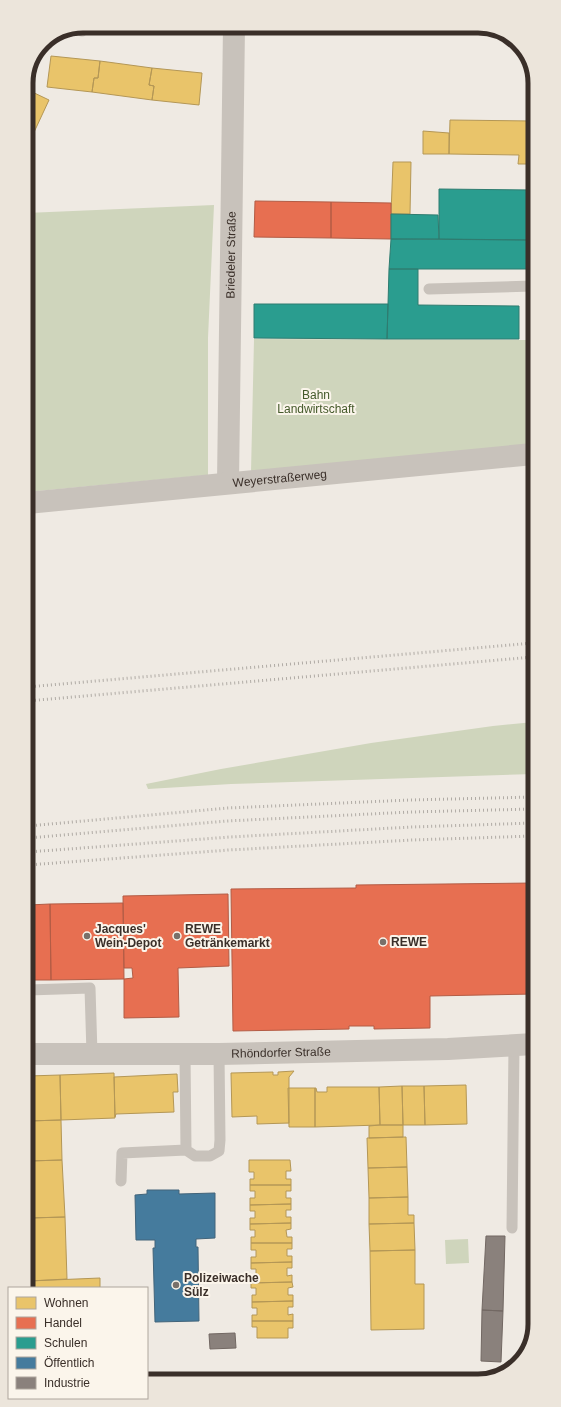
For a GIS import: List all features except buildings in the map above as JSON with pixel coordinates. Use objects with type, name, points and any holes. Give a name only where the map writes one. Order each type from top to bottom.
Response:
[{"type":"street","name":"Briedeler Straße","points":[[228,483],[234,33]]},
{"type":"street","name":"Weyerstraßerweg","points":[[33,502],[528,454]]},
{"type":"street","name":"Rhöndorfer Straße","points":[[33,1054],[219,1054],[448,1049],[524,1044]]},
{"type":"lane","points":[[429,289],[528,286]]},
{"type":"lane","points":[[33,990],[90,988],[92,1054]]},
{"type":"lane","points":[[512,1228],[524,1044]]},
{"type":"lane","points":[[185,1054],[186,1150]]},
{"type":"lane","points":[[121,1181],[122,1153],[186,1150],[194,1156],[210,1156],[219,1151],[219,1054]]},
{"type":"green space","points":[[214,205],[208,338],[208,475],[33,491],[33,213]]},
{"type":"green space","name":"Bahn Landwirtschaft","points":[[254,339],[528,340],[528,444],[251,472]]},
{"type":"green space","points":[[528,723],[528,774],[231,784],[148,789],[146,784],[221,769],[371,743]]},
{"type":"green space","points":[[468,1239],[469,1263],[446,1264],[445,1240]]},
{"type":"railway","points":[[33,686],[528,643]]},
{"type":"railway","points":[[33,700],[528,657]]},
{"type":"railway","points":[[33,826],[228,808],[410,800],[528,797]]},
{"type":"railway","points":[[33,838],[227,821],[411,812],[528,809]]},
{"type":"railway","points":[[33,852],[230,837],[412,827],[528,823]]},
{"type":"railway","points":[[33,865],[229,850],[412,840],[528,836]]},
{"type":"place","name":"Jacques' Wein-Depot","points":[[87,936]]},
{"type":"place","name":"REWE Getränkemarkt","points":[[177,936]]},
{"type":"place","name":"REWE","points":[[383,942]]},
{"type":"place","name":"Polizeiwache Sülz","points":[[176,1285]]}]
